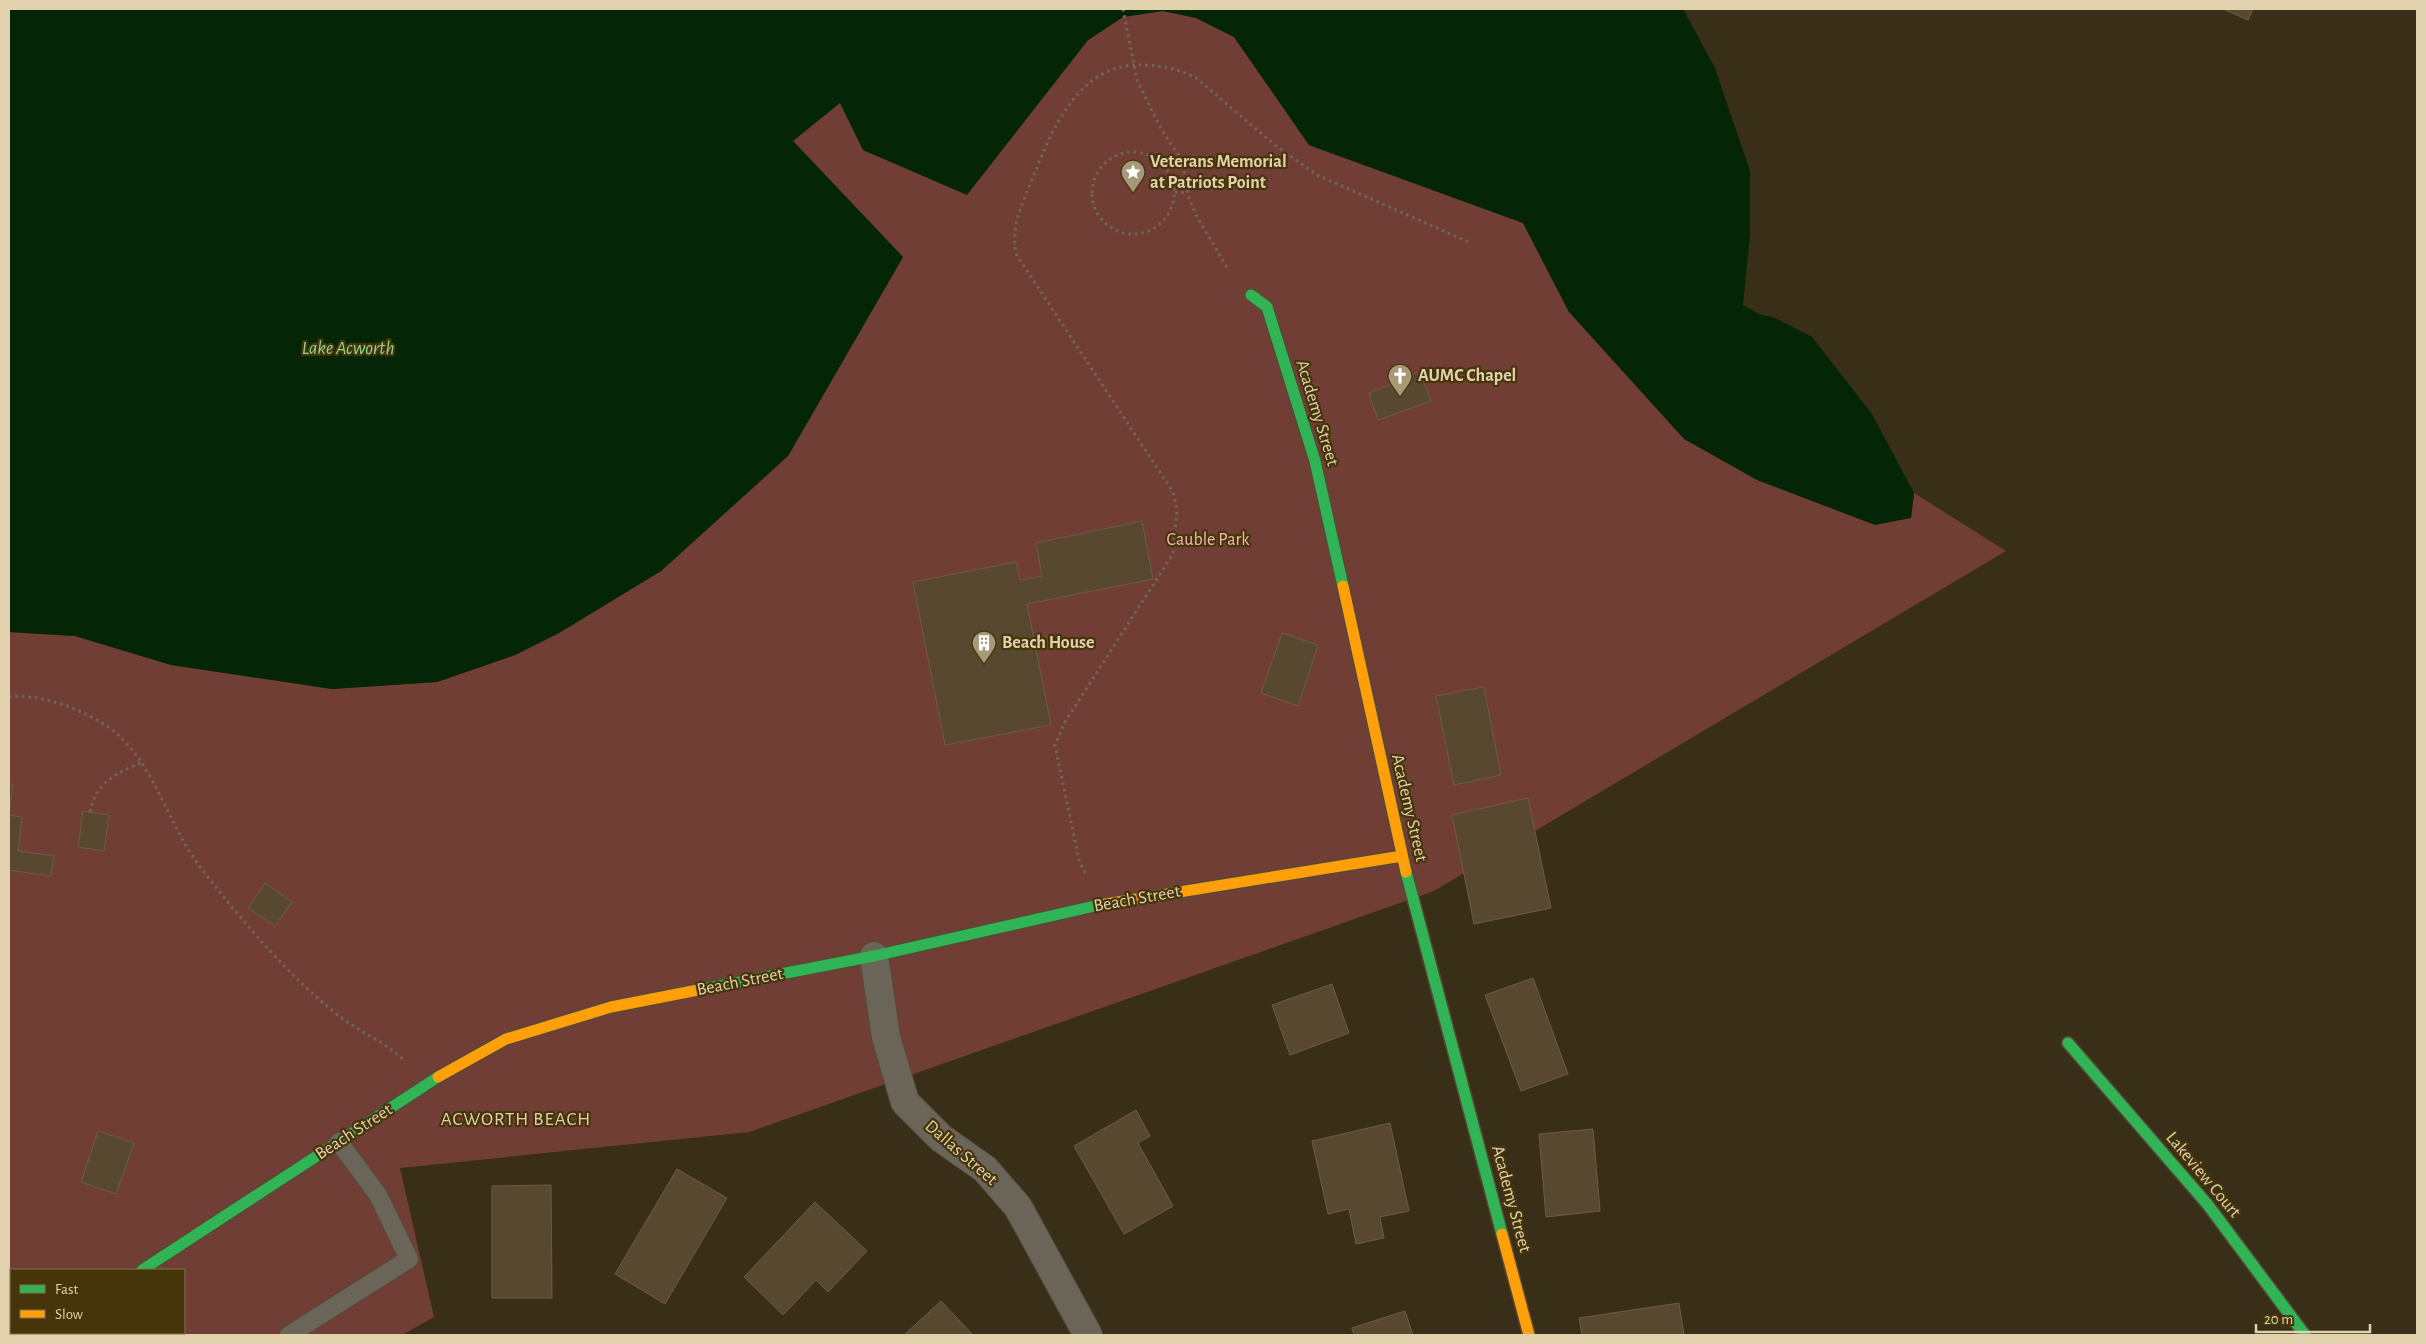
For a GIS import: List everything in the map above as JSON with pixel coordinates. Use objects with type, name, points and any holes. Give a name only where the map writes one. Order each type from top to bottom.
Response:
[{"type":"street","name":"Academy Street","points":[[1251,295],[1267,307],[1315,462],[1402,856],[1529,1335]]},
{"type":"street","name":"Beach Street","points":[[144,1269],[428,1083],[506,1039],[611,1007],[874,956],[1099,905],[1402,856]]},
{"type":"street","name":"Dallas Street","points":[[874,956],[886,1037],[905,1102],[940,1138],[985,1169],[1018,1207],[1088,1335]]},
{"type":"street","name":"Lakeview Court","points":[[2068,1043],[2208,1205],[2305,1335]]},
{"type":"lane","points":[[289,1335],[409,1259],[378,1196],[339,1142]]},
{"type":"path","points":[[1123,9],[1136,64],[1137,80],[1152,112],[1182,160],[1188,194],[1204,230],[1235,282],[1251,295]]},
{"type":"path","points":[[1099,905],[1079,860],[1055,745],[1065,722],[1173,554],[1176,499],[1016,254],[1013,230],[1041,156],[1062,114],[1094,78],[1117,67],[1136,64],[1170,67],[1186,72],[1196,78],[1275,145],[1317,175],[1471,243]]},
{"type":"path","points":[[1132,152],[1148,154],[1162,163],[1172,177],[1175,192],[1172,208],[1163,222],[1150,231],[1134,235],[1119,232],[1104,223],[1096,212],[1092,194],[1094,179],[1102,164],[1116,155],[1132,152]]},
{"type":"path","points":[[1175,192],[1188,194]]},
{"type":"path","points":[[9,697],[21,695],[71,707],[111,729],[143,762],[180,835],[209,878],[274,954],[334,1013],[394,1050],[428,1083]]},
{"type":"path","points":[[90,812],[96,792],[106,780],[120,771],[143,762]]},
{"type":"green space","name":"Cauble Park","points":[[1163,11],[1196,18],[1234,37],[1309,145],[1523,223],[1569,312],[1911,518],[1914,493],[2006,551],[1434,891],[749,1132],[400,1168],[434,1317],[402,1335],[9,1335],[9,632],[75,636],[172,665],[332,689],[437,682],[515,655],[559,633],[661,571],[788,456],[903,257],[793,141],[840,102],[863,150],[967,194],[1088,40],[1123,17]]},
{"type":"water","name":"Lake Acworth","points":[[9,9],[1683,9],[1715,68],[1750,171],[1750,234],[1743,305],[1759,314],[1775,318],[1812,337],[1872,414],[1914,493],[1911,518],[1875,525],[1757,480],[1684,439],[1569,312],[1523,223],[1309,145],[1234,37],[1196,18],[1163,11],[1123,17],[1088,40],[967,195],[863,150],[840,103],[793,141],[903,257],[788,456],[661,571],[559,633],[515,655],[437,682],[332,689],[171,665],[75,636],[9,632]]},
{"type":"building","points":[[2223,9],[2253,9],[2248,20]]},
{"type":"building","name":"AUMC Chapel","points":[[1420,372],[1431,401],[1378,420],[1369,393],[1400,381],[1399,378]]},
{"type":"building","name":"Beach House","points":[[1142,521],[1153,579],[1027,604],[1051,725],[945,745],[913,582],[1016,562],[1020,580],[1042,576],[1036,543]]},
{"type":"building","points":[[1282,633],[1318,645],[1298,706],[1261,693]]},
{"type":"building","points":[[1484,687],[1501,775],[1454,785],[1436,696]]},
{"type":"building","points":[[9,784],[13,785],[9,815]]},
{"type":"building","points":[[1528,798],[1551,908],[1474,924],[1452,815]]},
{"type":"building","points":[[83,811],[109,815],[104,851],[78,847]]},
{"type":"building","points":[[9,815],[22,817],[18,851],[54,856],[51,876],[9,870]]},
{"type":"building","points":[[265,883],[292,902],[275,926],[248,908]]},
{"type":"building","points":[[1533,978],[1568,1074],[1521,1091],[1485,995]]},
{"type":"building","points":[[1332,984],[1349,1033],[1290,1055],[1272,1005]]},
{"type":"building","points":[[1136,1110],[1150,1136],[1138,1143],[1173,1206],[1124,1234],[1074,1146]]},
{"type":"building","points":[[1390,1123],[1409,1211],[1380,1217],[1384,1238],[1356,1244],[1349,1209],[1328,1214],[1312,1141]]},
{"type":"building","points":[[1593,1129],[1600,1211],[1546,1217],[1539,1134]]},
{"type":"building","points":[[98,1131],[134,1143],[116,1194],[81,1182]]},
{"type":"building","points":[[677,1169],[727,1198],[665,1304],[615,1274]]},
{"type":"building","points":[[551,1185],[552,1298],[492,1298],[492,1186]]},
{"type":"building","points":[[815,1202],[867,1251],[828,1292],[816,1280],[783,1315],[744,1277]]},
{"type":"building","points":[[941,1301],[973,1335],[904,1335]]},
{"type":"building","points":[[1679,1303],[1684,1335],[1582,1335],[1579,1318]]},
{"type":"building","points":[[1405,1311],[1413,1335],[1354,1335],[1352,1328]]},
{"type":"traffic: fast","points":[[1251,295],[1267,307],[1315,461],[1343,586]]},
{"type":"traffic: fast","points":[[1406,872],[1502,1234]]},
{"type":"traffic: fast","points":[[703,989],[874,956],[1099,905]]},
{"type":"traffic: fast","points":[[2068,1043],[2208,1205],[2305,1335]]},
{"type":"traffic: fast","points":[[144,1269],[438,1077]]},
{"type":"traffic: slow","points":[[1343,586],[1406,872]]},
{"type":"traffic: slow","points":[[1099,905],[1402,856]]},
{"type":"traffic: slow","points":[[438,1077],[506,1039],[611,1007],[703,989]]},
{"type":"traffic: slow","points":[[1502,1234],[1529,1335]]},
{"type":"place","name":"Veterans Memorial at Patriots Point","points":[[1133,193]]},
{"type":"place","name":"AUMC Chapel","points":[[1400,397]]},
{"type":"place","name":"Beach House","points":[[984,664]]},
{"type":"district","name":"ACWORTH BEACH","points":[[516,1119]]}]
